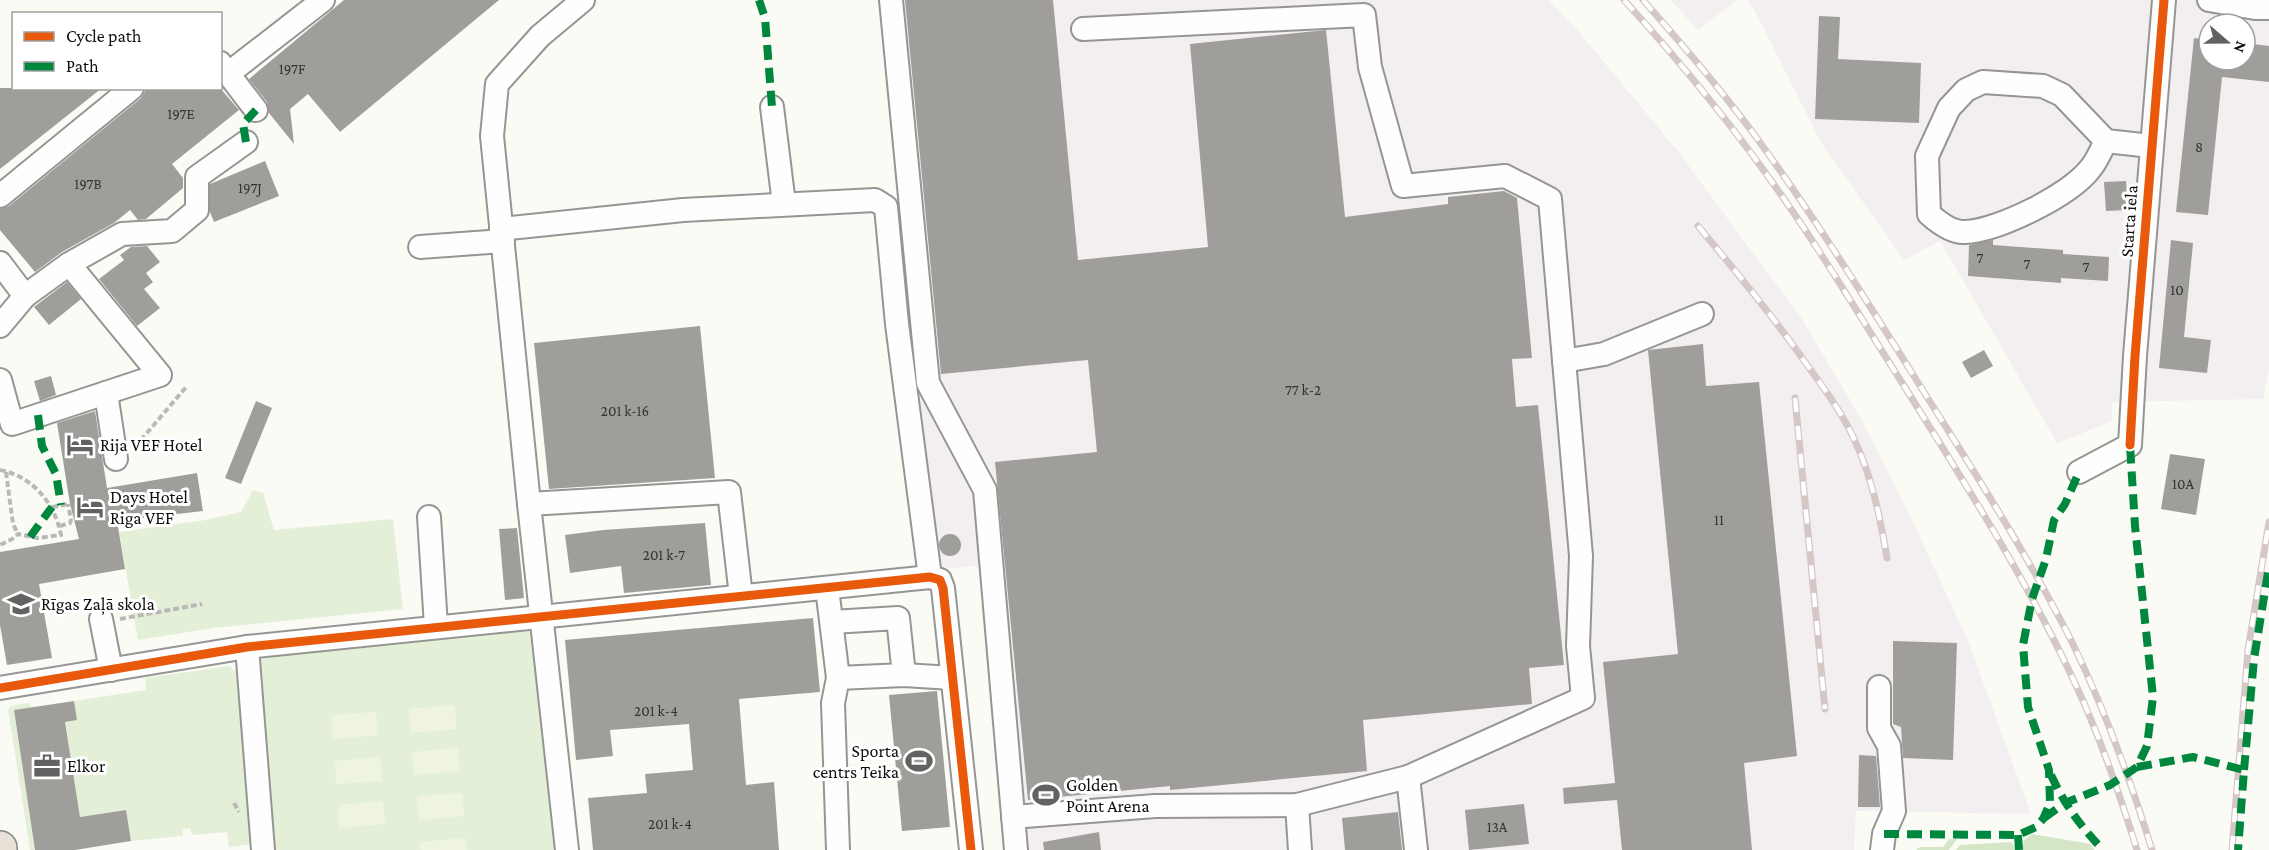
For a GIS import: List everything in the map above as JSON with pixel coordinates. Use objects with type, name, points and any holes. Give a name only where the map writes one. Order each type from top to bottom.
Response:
[{"type":"street","points":[[256,110],[225,68],[323,0]]},
{"type":"street","points":[[567,850],[492,136],[497,84],[540,36],[583,0]]},
{"type":"street","points":[[891,0],[928,383],[985,490],[1016,850]]},
{"type":"street","name":"Starta iela","points":[[2079,472],[2130,446],[2151,146],[2164,0]]},
{"type":"street","points":[[2209,0],[2255,8],[2269,8]]},
{"type":"street","points":[[1013,817],[1155,806],[1297,805],[1408,777],[1583,698],[1578,646],[1581,556],[1550,199],[1505,176],[1403,186],[1370,67],[1364,15],[1083,29]]},
{"type":"street","points":[[2106,141],[2090,169],[2073,184],[2027,214],[1987,229],[1963,233],[1940,224],[1929,214],[1927,156],[1949,108],[1966,90],[1983,82],[2043,86],[2062,95],[2106,141],[2151,146]]},
{"type":"street","points":[[0,196],[130,90]]},
{"type":"street","points":[[772,107],[784,204]]},
{"type":"street","points":[[0,326],[25,296],[69,264],[122,234],[172,231],[198,210],[196,177],[246,142]]},
{"type":"street","points":[[420,247],[683,210],[875,200],[886,207],[897,324],[930,577]]},
{"type":"street","points":[[0,263],[25,296]]},
{"type":"street","points":[[0,380],[12,424],[160,375],[69,264]]},
{"type":"street","points":[[1564,361],[1604,354],[1702,314]]},
{"type":"street","points":[[106,393],[122,457]]},
{"type":"street","points":[[529,504],[729,492],[741,596]]},
{"type":"street","points":[[429,517],[436,626]]},
{"type":"street","points":[[0,688],[247,647],[930,577],[940,580],[942,588],[971,850]]},
{"type":"street","points":[[827,588],[838,678],[832,703],[838,850]]},
{"type":"street","points":[[832,622],[898,618],[904,675]]},
{"type":"street","points":[[102,621],[111,670]]},
{"type":"street","points":[[247,647],[263,850]]},
{"type":"street","points":[[838,678],[904,675],[952,678]]},
{"type":"street","points":[[1879,687],[1879,728],[1889,746],[1894,811],[1884,834],[1882,850]]},
{"type":"street","points":[[1408,777],[1416,850]]},
{"type":"street","points":[[1297,805],[1300,850]]},
{"type":"path","points":[[122,457],[187,386]]},
{"type":"path","points":[[0,470],[39,489],[52,507],[60,526],[61,535],[37,538],[18,534]]},
{"type":"path","points":[[6,471],[13,524],[18,534]]},
{"type":"path","points":[[52,507],[69,504],[70,524],[60,526]]},
{"type":"path","points":[[0,545],[18,534]]},
{"type":"path","points":[[102,621],[202,604]]},
{"type":"shaded area","points":[[884,0],[1548,0],[1579,32],[1677,150],[1802,319],[1860,417],[1913,522],[1969,643],[2031,814],[1856,811],[1854,850],[1008,850],[979,566],[938,569]]},
{"type":"shaded area","points":[[1671,0],[1737,0],[1698,30]]},
{"type":"shaded area","points":[[1747,0],[2269,0],[2269,369],[2263,399],[2112,402],[2112,421],[2057,443],[1940,241],[1904,260],[1820,141],[1757,15]]},
{"type":"green space","points":[[253,490],[263,493],[274,530],[393,519],[403,609],[214,628],[138,640],[119,532],[206,520],[241,512]]},
{"type":"green space","points":[[532,630],[555,850],[275,850],[259,657]]},
{"type":"green space","points":[[229,666],[237,673],[253,844],[229,847],[227,832],[192,835],[190,828],[183,829],[183,836],[131,841],[126,810],[80,817],[65,722],[77,720],[74,701],[146,690],[145,678]]},
{"type":"green space","points":[[29,703],[32,708],[14,711],[35,850],[30,850],[8,709],[11,706]]},
{"type":"green space","points":[[455,705],[456,729],[411,733],[409,709]]},
{"type":"green space","points":[[376,712],[378,735],[333,739],[331,715]]},
{"type":"green space","points":[[458,748],[459,771],[414,775],[412,752]]},
{"type":"green space","points":[[380,757],[382,781],[336,784],[335,761]]},
{"type":"green space","points":[[462,793],[464,816],[419,820],[417,796]]},
{"type":"green space","points":[[383,801],[385,824],[339,828],[338,805]]},
{"type":"green space","points":[[2032,834],[2091,844],[2094,850],[2022,850],[2024,840]]},
{"type":"green space","points":[[465,838],[467,850],[421,850],[420,842]]},
{"type":"green space","points":[[1949,839],[1957,839],[1949,850],[1916,850],[1920,847],[1943,847]]},
{"type":"green space","points":[[2011,842],[2018,850],[1956,850],[1960,845]]},
{"type":"building","points":[[344,0],[499,0],[340,132],[308,94],[290,109],[294,144],[269,113],[267,102],[249,79]]},
{"type":"building","points":[[905,0],[1053,0],[1078,260],[1208,247],[1190,44],[1326,30],[1345,217],[1448,204],[1448,197],[1504,191],[1517,198],[1532,358],[1512,359],[1516,407],[1538,405],[1564,665],[1529,668],[1532,704],[1363,720],[1367,771],[1170,790],[1170,786],[1028,800],[995,462],[1097,452],[1088,360],[941,374]]},
{"type":"building","points":[[1819,16],[1840,17],[1838,59],[1921,63],[1919,123],[1815,119]]},
{"type":"building","points":[[2194,38],[2197,38],[2197,72],[2257,72],[2257,44],[2269,46],[2269,82],[2222,77],[2208,215],[2176,212]]},
{"type":"building","points":[[0,88],[99,90],[0,169]]},
{"type":"building","points":[[146,90],[222,90],[239,110],[172,164],[183,178],[183,188],[146,219],[138,220],[130,210],[114,223],[62,252],[35,272],[0,230],[0,209],[9,206],[141,98]]},
{"type":"building","points":[[265,161],[279,196],[214,222],[210,212],[210,184]]},
{"type":"building","points":[[2126,181],[2128,210],[2106,211],[2104,182]]},
{"type":"building","points":[[1993,240],[1993,245],[2063,250],[2063,254],[2109,257],[2108,281],[2061,278],[2061,283],[1968,276],[1969,245]]},
{"type":"building","points":[[2171,240],[2193,243],[2184,337],[2211,340],[2207,373],[2159,368]]},
{"type":"building","points":[[147,246],[160,262],[146,273],[153,282],[144,289],[160,308],[137,326],[99,279],[124,260],[120,255],[131,247]]},
{"type":"building","points":[[67,282],[81,299],[49,325],[34,307]]},
{"type":"building","points":[[700,326],[715,478],[549,489],[534,343]]},
{"type":"building","points":[[1703,344],[1706,386],[1759,382],[1797,756],[1744,763],[1752,850],[1622,850],[1617,800],[1564,804],[1563,788],[1615,783],[1603,662],[1678,654],[1648,350]]},
{"type":"building","points":[[1984,350],[1993,366],[1971,378],[1962,362]]},
{"type":"building","points":[[51,376],[56,395],[40,401],[34,381]]},
{"type":"building","points":[[256,401],[272,408],[241,484],[225,478]]},
{"type":"building","points":[[95,411],[107,488],[197,473],[203,511],[117,521],[125,569],[39,584],[52,658],[7,665],[0,625],[0,552],[79,539],[70,504],[57,423]]},
{"type":"building","points":[[2170,454],[2205,459],[2196,515],[2161,509]]},
{"type":"building","points":[[705,523],[711,585],[624,593],[621,566],[570,573],[565,535]]},
{"type":"building","points":[[517,528],[524,598],[505,600],[499,529]]},
{"type":"building","points":[[946,534],[954,534],[961,541],[961,549],[954,556],[946,556],[939,549],[939,541]]},
{"type":"building","points":[[813,618],[820,692],[739,699],[746,785],[774,782],[779,850],[593,850],[588,798],[647,793],[645,774],[693,770],[689,724],[610,730],[613,756],[576,760],[565,640]]},
{"type":"building","points":[[1893,641],[1957,643],[1953,760],[1903,758],[1901,727],[1893,724]]},
{"type":"building","name":"Sporta centrs Teika","points":[[937,691],[950,827],[902,831],[889,695]]},
{"type":"building","name":"Elkor","points":[[74,701],[77,720],[65,722],[80,817],[126,810],[131,841],[75,850],[35,850],[14,710]]},
{"type":"building","points":[[1859,755],[1876,756],[1880,807],[1858,807]]},
{"type":"building","points":[[1524,804],[1529,844],[1469,850],[1465,810]]},
{"type":"building","points":[[1398,812],[1402,850],[1345,850],[1342,818]]},
{"type":"building","points":[[1099,832],[1101,850],[1044,850],[1043,842]]},
{"type":"railway","points":[[1624,0],[1712,103],[1774,184],[1834,275],[1992,528],[2055,642],[2083,702],[2108,764],[2137,850]]},
{"type":"railway","points":[[1643,0],[1724,95],[1788,182],[1825,236],[2015,538],[2071,640],[2094,691],[2135,796],[2152,850]]},
{"type":"railway","points":[[1698,226],[1780,327],[1844,419],[1871,483],[1887,558]]},
{"type":"railway","points":[[1795,398],[1825,709]]},
{"type":"railway","points":[[2232,850],[2248,650],[2269,522]]},
{"type":"marked path","points":[[759,0],[765,18],[772,107]]},
{"type":"marked path","points":[[246,142],[243,124],[256,110]]},
{"type":"marked path","points":[[38,415],[42,446],[56,474],[61,505]]},
{"type":"marked path","points":[[2044,818],[2065,803],[2110,785],[2137,767],[2147,746],[2153,697],[2135,526],[2130,445]]},
{"type":"marked path","points":[[1884,834],[2018,835],[2036,827],[2043,819],[2050,803],[2049,770],[2028,707],[2023,645],[2032,599],[2046,559],[2054,520],[2065,504],[2079,472]]},
{"type":"marked path","points":[[30,537],[52,507]]},
{"type":"marked path","points":[[2244,770],[2254,659],[2269,566]]},
{"type":"marked path","points":[[2137,767],[2193,757],[2244,770],[2238,850]]},
{"type":"marked path","points":[[2051,775],[2074,815],[2103,850]]},
{"type":"marked path","points":[[2018,835],[2019,850]]},
{"type":"cycle path","points":[[2130,445],[2164,0]]},
{"type":"cycle path","points":[[0,688],[247,647],[930,577],[940,580],[943,588],[971,850]]},
{"type":"place","name":"Rija VEF Hotel","points":[[80,445]]},
{"type":"place","name":"Days Hotel Riga VEF","points":[[90,507]]},
{"type":"place","name":"Rīgas Zaļā skola","points":[[21,604]]},
{"type":"place","name":"Sporta centrs Teika","points":[[919,761]]},
{"type":"place","name":"Elkor","points":[[47,766]]},
{"type":"place","name":"Golden Point Arena","points":[[1046,795]]}]
